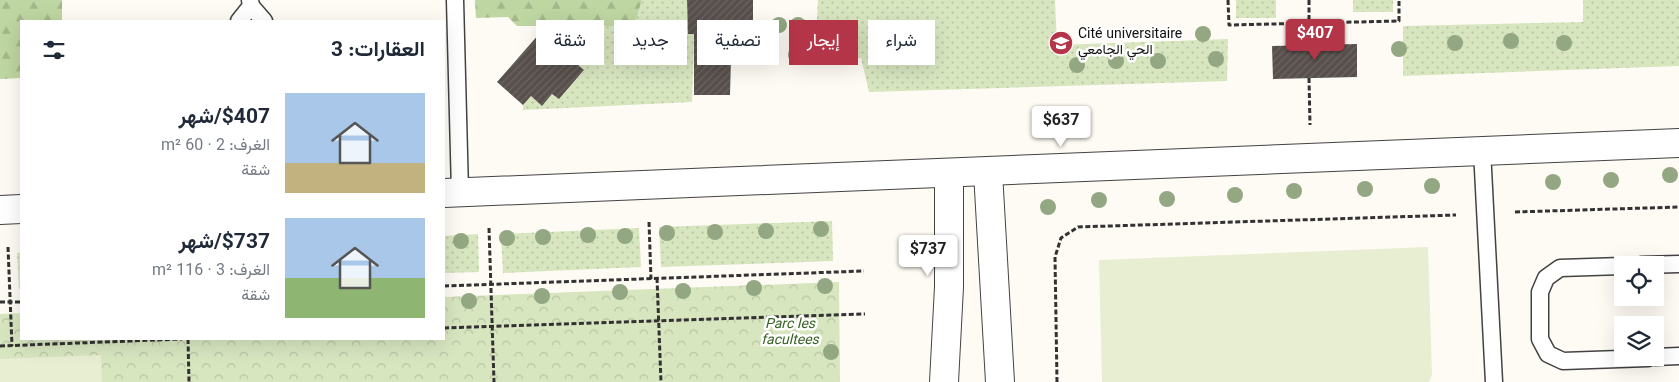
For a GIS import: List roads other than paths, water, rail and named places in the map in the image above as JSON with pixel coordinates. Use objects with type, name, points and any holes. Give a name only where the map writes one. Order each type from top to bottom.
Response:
[{"type":"street","points":[[452,192],[1679,143]]},
{"type":"street","points":[[988,172],[1000,382]]},
{"type":"street","points":[[944,382],[949,287],[949,173]]},
{"type":"street","points":[[0,210],[20,209]]},
{"type":"lane","points":[[452,192],[455,0]]},
{"type":"lane","points":[[240,20],[251,3],[263,20]]},
{"type":"lane","points":[[1482,150],[1494,382]]},
{"type":"lane","points":[[1664,264],[1679,264]]},
{"type":"lane","points":[[1614,266],[1560,268],[1546,278],[1540,292],[1540,339],[1548,354],[1563,361],[1614,359]]},
{"type":"lane","points":[[1664,357],[1679,356]]},
{"type":"place","name":"Cité universitaire الحي الجامعي","points":[[1061,43]]},
{"type":"park label","name":"Parc les facultees","points":[[790,334]]}]
